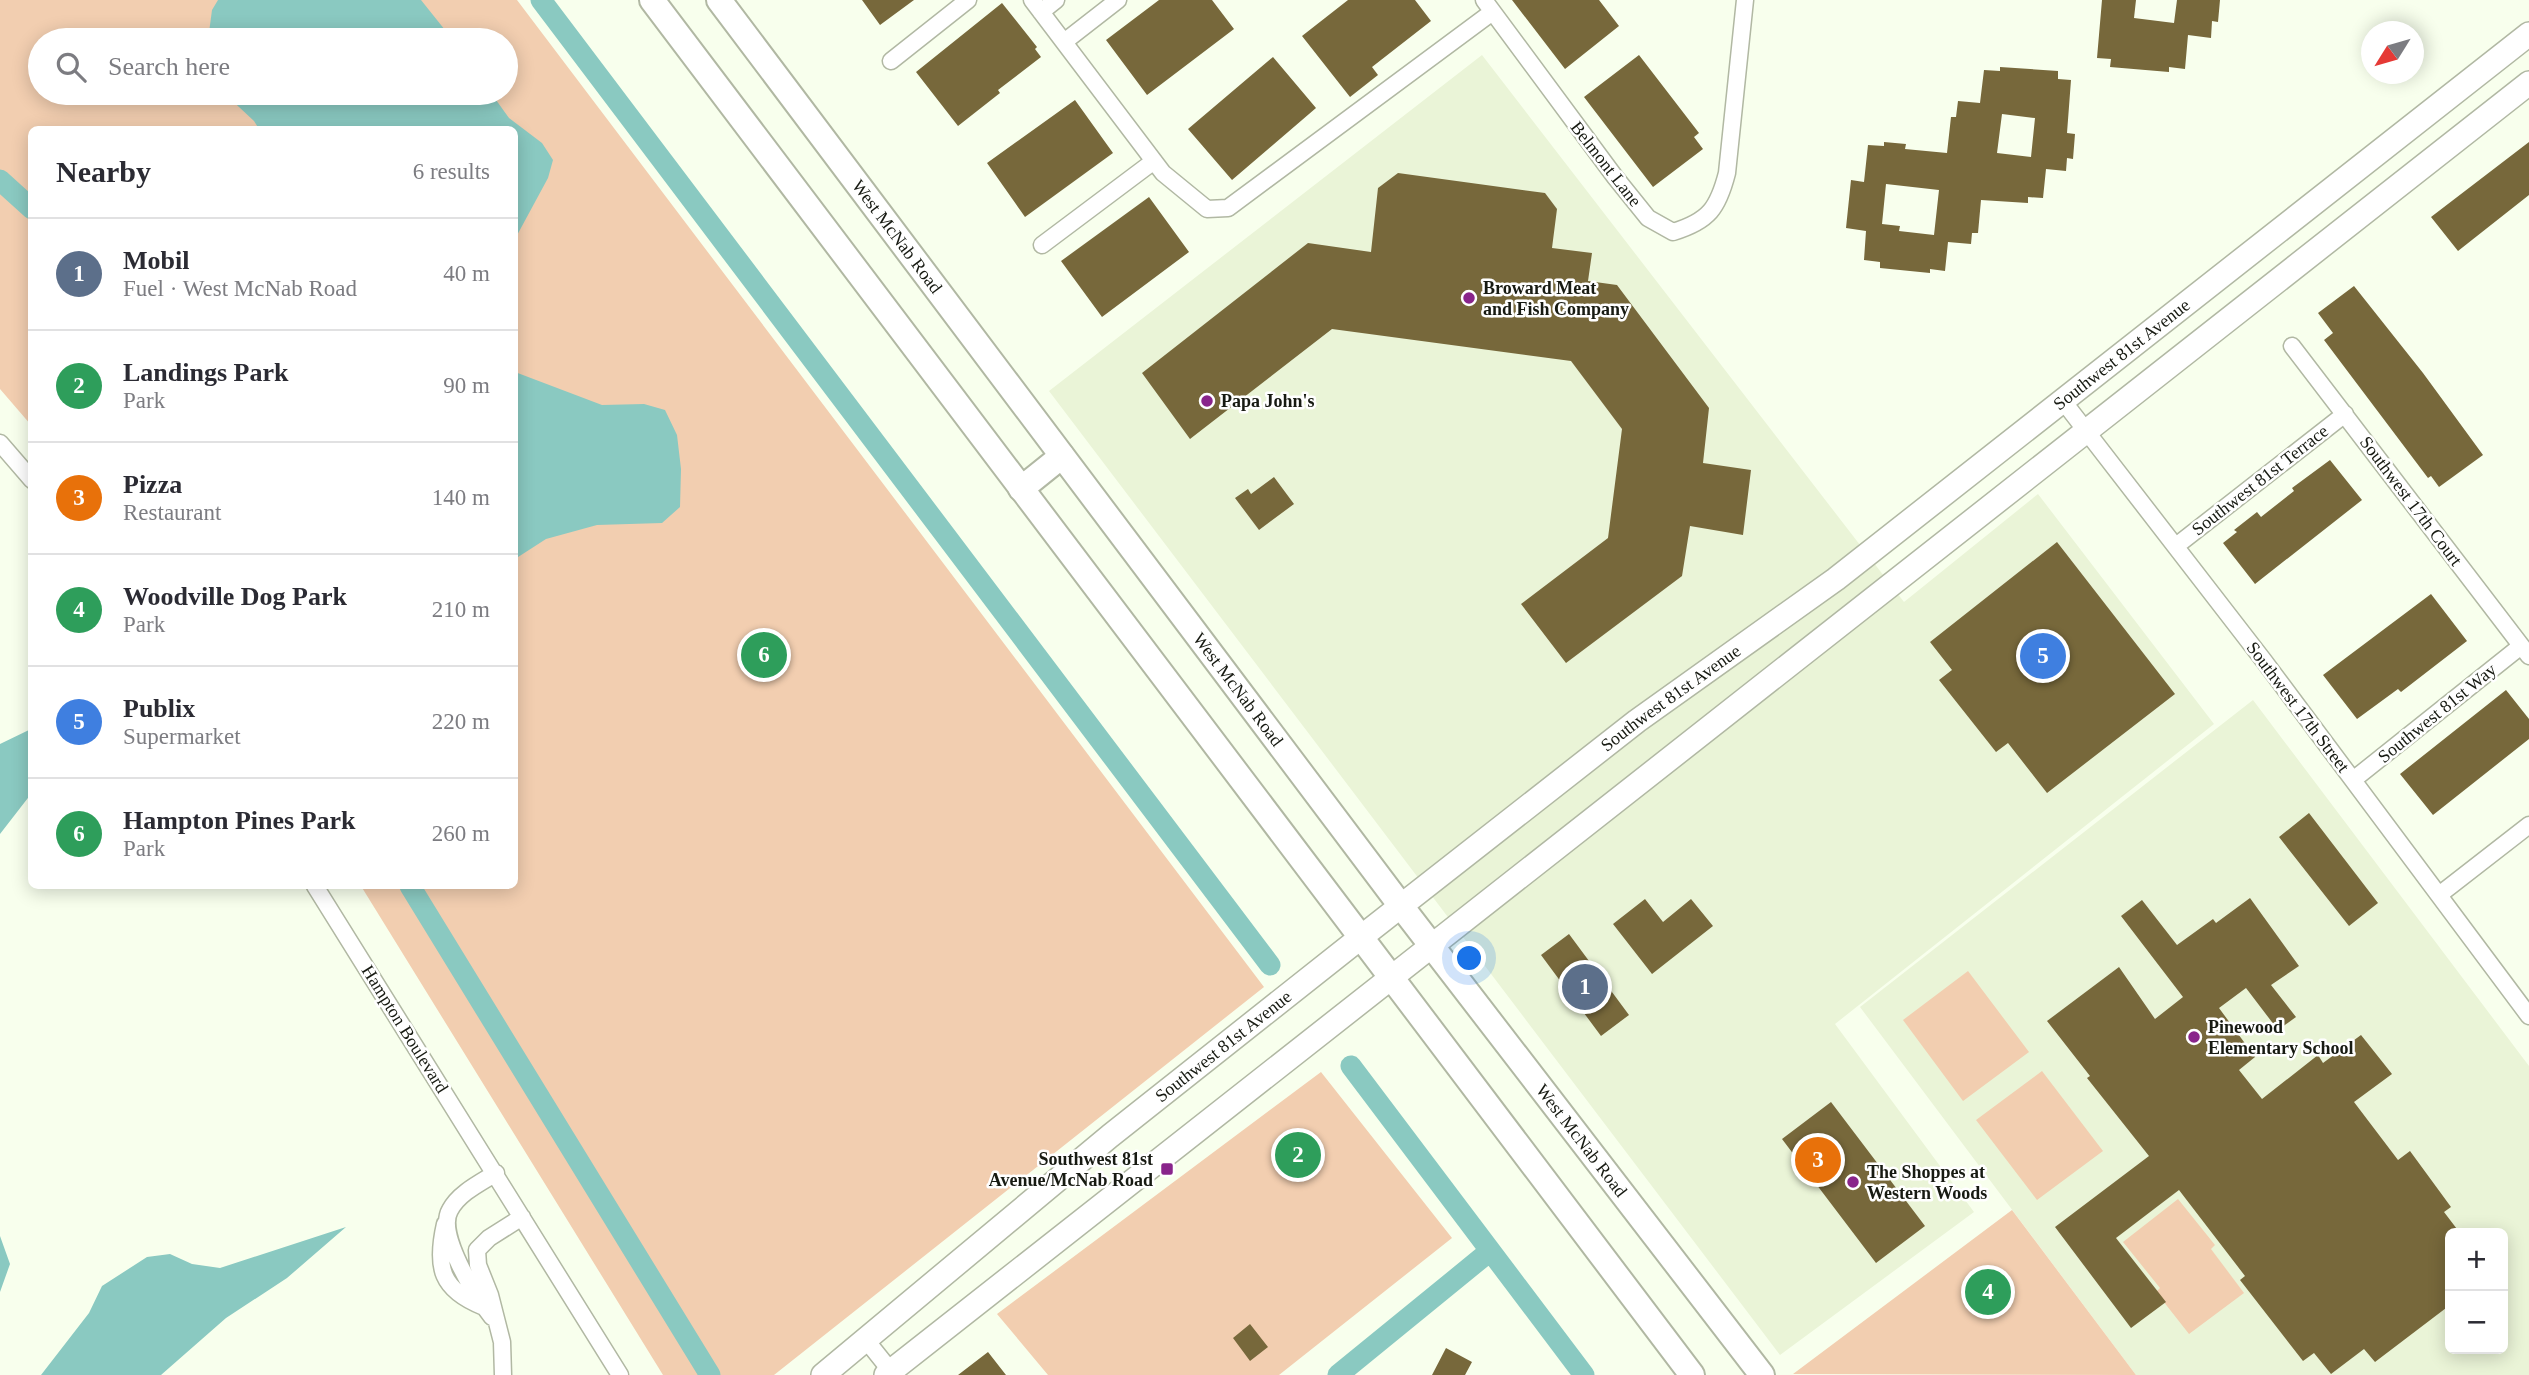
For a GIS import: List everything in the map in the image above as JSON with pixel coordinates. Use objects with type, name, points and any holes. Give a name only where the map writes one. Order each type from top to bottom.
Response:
[{"type":"main road","name":"West McNab Road","points":[[719,0],[1401,906],[1762,1375]]},
{"type":"main road","points":[[660,3],[1021,489],[1692,1375]]},
{"type":"main road","points":[[1021,489],[1062,456]]},
{"type":"street","points":[[891,61],[968,0]]},
{"type":"street","name":"Belmont Lane","points":[[1056,0],[1036,6],[1163,173],[1208,209],[1228,208],[1487,6],[1648,218],[1673,232],[1695,225],[1721,198],[1727,173],[1745,0]]},
{"type":"street","points":[[1064,42],[1118,0]]},
{"type":"street","name":"Southwest 81st Avenue","points":[[823,1375],[1110,1136],[1360,938],[1637,721],[1836,579],[2529,34]]},
{"type":"street","name":"Southwest 81st Avenue","points":[[890,1374],[1431,944],[2529,83]]},
{"type":"street","points":[[1042,245],[1154,161]]},
{"type":"street","name":"Southwest 17th Court","points":[[2292,346],[2525,651]]},
{"type":"street","name":"Southwest 17th Street","points":[[2063,401],[2176,546],[2529,1016]]},
{"type":"street","name":"Southwest 81st Terrace","points":[[2176,546],[2345,414]]},
{"type":"street","points":[[0,443],[28,475]]},
{"type":"street","name":"Southwest 81st Way","points":[[2353,780],[2525,651]]},
{"type":"street","points":[[2439,895],[2529,825]]},
{"type":"street","name":"Hampton Boulevard","points":[[317,889],[620,1375]]},
{"type":"street","points":[[489,1313],[456,1293],[447,1280],[439,1254],[450,1209],[461,1196],[496,1173]]},
{"type":"street","points":[[503,1375],[502,1342],[489,1313],[490,1295],[478,1265],[477,1250],[489,1238],[522,1217]]},
{"type":"street","points":[[866,1340],[890,1374]]},
{"type":"shaded area","points":[[0,0],[517,0],[1264,987],[774,1375],[663,1375],[363,889],[518,889],[518,126],[28,126],[28,422],[0,389]]},
{"type":"shaded area","points":[[1482,55],[1904,602],[2038,494],[2214,724],[1835,1024],[1974,1212],[1780,1355],[1049,391]]},
{"type":"shaded area","name":"Pinewood Elementary School","points":[[2253,700],[2529,1066],[2529,1375],[2136,1375],[1860,1007]]},
{"type":"shaded area","points":[[1968,971],[2029,1052],[1963,1101],[1903,1020]]},
{"type":"shaded area","points":[[2042,1071],[2103,1151],[2037,1200],[1976,1120]]},
{"type":"shaded area","points":[[1321,1072],[1452,1238],[1279,1375],[1048,1375],[997,1314]]},
{"type":"shaded area","points":[[2178,1199],[2215,1245],[2211,1249],[2244,1293],[2189,1334],[2156,1292],[2160,1288],[2123,1242]]},
{"type":"shaded area","points":[[2012,1210],[2136,1375],[1793,1374]]},
{"type":"water","points":[[218,0],[421,0],[443,28],[210,28],[212,10]]},
{"type":"water","points":[[237,105],[500,105],[509,118],[542,143],[553,160],[548,178],[518,233],[518,126],[257,126]]},
{"type":"water","points":[[518,373],[602,405],[644,404],[665,410],[677,435],[681,469],[680,507],[662,523],[597,525],[546,539],[518,557]]},
{"type":"water","points":[[28,730],[28,798],[0,834],[0,744]]},
{"type":"water","points":[[346,1227],[287,1278],[226,1318],[161,1375],[41,1375],[89,1313],[102,1286],[147,1257],[170,1254],[192,1264],[220,1268]]},
{"type":"water","points":[[0,1236],[10,1264],[0,1292]]},
{"type":"building","points":[[862,0],[914,0],[880,25]]},
{"type":"building","points":[[1159,0],[1212,0],[1234,29],[1147,95],[1106,40]]},
{"type":"building","points":[[1348,0],[1415,0],[1431,21],[1372,67],[1378,75],[1350,97],[1302,36]]},
{"type":"building","points":[[1512,0],[1599,0],[1619,26],[1565,69]]},
{"type":"building","points":[[2102,0],[2136,0],[2134,18],[2174,23],[2177,0],[2220,0],[2218,22],[2212,21],[2211,38],[2188,35],[2185,69],[2169,67],[2169,72],[2110,67],[2111,59],[2097,58]]},
{"type":"building","points":[[1002,3],[1037,47],[1035,49],[1041,57],[998,90],[1000,93],[958,126],[916,72]]},
{"type":"building","points":[[1639,55],[1699,133],[1694,137],[1703,149],[1653,187],[1584,97]]},
{"type":"building","points":[[1273,57],[1316,108],[1232,180],[1188,129]]},
{"type":"building","points":[[2000,67],[2058,71],[2058,79],[2071,80],[2067,133],[2075,134],[2073,159],[2067,158],[2066,171],[2046,169],[2043,198],[2028,197],[2028,203],[1981,200],[1978,233],[1972,233],[1971,244],[1948,242],[1945,271],[1930,269],[1930,273],[1880,268],[1880,262],[1864,260],[1866,231],[1846,228],[1851,180],[1864,182],[1868,145],[1884,146],[1884,142],[1906,144],[1905,149],[1947,153],[1951,117],[1956,117],[1958,101],[1980,103],[1984,70],[2000,71]],"holes":[[[2002,114],[2035,118],[2031,157],[1997,153]],[[1886,184],[1939,190],[1934,235],[1899,231],[1900,226],[1882,224]]]},
{"type":"building","points":[[1075,100],[1113,153],[1025,217],[987,163]]},
{"type":"building","points":[[2529,142],[2529,195],[2458,251],[2431,217]]},
{"type":"building","points":[[1398,173],[1545,193],[1557,209],[1552,248],[1592,253],[1588,281],[1617,285],[1709,408],[1703,463],[1751,470],[1743,535],[1690,526],[1682,576],[1566,663],[1521,604],[1608,538],[1622,429],[1571,361],[1332,329],[1190,439],[1142,373],[1308,243],[1371,252],[1378,188]]},
{"type":"building","points":[[1149,197],[1189,252],[1102,317],[1061,261]]},
{"type":"building","points":[[2354,286],[2483,455],[2439,487],[2431,476],[2428,478],[2324,340],[2333,333],[2318,313]]},
{"type":"building","points":[[2330,460],[2362,500],[2255,584],[2223,543],[2237,532],[2234,530],[2257,512],[2261,517],[2294,491],[2292,488]]},
{"type":"building","points":[[1274,477],[1294,504],[1259,530],[1235,498],[1248,489],[1251,494]]},
{"type":"building","points":[[2057,542],[2175,694],[2047,793],[2008,743],[1996,752],[1939,680],[1952,670],[1930,642]]},
{"type":"building","points":[[2431,594],[2467,641],[2401,692],[2398,689],[2357,719],[2323,675]]},
{"type":"building","points":[[2506,690],[2529,719],[2529,739],[2433,815],[2400,774]]},
{"type":"building","points":[[2309,813],[2378,903],[2349,926],[2279,837]]},
{"type":"building","points":[[2250,898],[2299,966],[2271,985],[2296,1017],[2278,1030],[2246,988],[2219,1008],[2255,1057],[2239,1070],[2262,1099],[2318,1055],[2323,1063],[2361,1035],[2392,1074],[2354,1102],[2398,1160],[2410,1151],[2451,1207],[2444,1212],[2456,1228],[2445,1228],[2445,1309],[2375,1362],[2364,1349],[2331,1374],[2314,1353],[2303,1361],[2240,1280],[2245,1276],[2179,1190],[2116,1238],[2166,1302],[2131,1328],[2055,1227],[2149,1156],[2087,1078],[2090,1076],[2047,1021],[2119,967],[2155,1019],[2183,997],[2121,916],[2142,900],[2177,945],[2213,919],[2216,923]]},
{"type":"building","points":[[1645,899],[1663,922],[1691,899],[1713,926],[1652,974],[1613,924]]},
{"type":"building","points":[[1569,934],[1629,1015],[1601,1036],[1541,955]]},
{"type":"building","name":"The Shoppes at Western Woods","points":[[1831,1102],[1925,1226],[1876,1263],[1782,1139]]},
{"type":"building","points":[[1250,1324],[1268,1347],[1250,1361],[1233,1338]]},
{"type":"building","points":[[1446,1348],[1472,1362],[1465,1375],[1432,1375]]},
{"type":"building","points":[[988,1352],[1006,1375],[958,1375]]},
{"type":"waterway","points":[[541,0],[1270,965]]},
{"type":"waterway","points":[[0,180],[28,205]]},
{"type":"waterway","points":[[412,889],[710,1375]]},
{"type":"waterway","points":[[1351,1066],[1584,1375]]},
{"type":"waterway","points":[[1338,1375],[1490,1251]]},
{"type":"place","name":"Broward Meat and Fish Company","points":[[1469,298]]},
{"type":"place","name":"Papa John's","points":[[1207,401]]},
{"type":"place","name":"Hampton Pines Park","points":[[764,655]]},
{"type":"place","name":"Publix","points":[[2043,656]]},
{"type":"place","name":"Mobil","points":[[1585,987]]},
{"type":"place","name":"Pinewood Elementary School","points":[[2194,1037]]},
{"type":"place","name":"Landings Park","points":[[1298,1155]]},
{"type":"place","name":"Pizza","points":[[1818,1160]]},
{"type":"place","name":"Southwest 81st Avenue/McNab Road","points":[[1167,1169]]},
{"type":"place","name":"The Shoppes at Western Woods","points":[[1853,1182]]},
{"type":"place","name":"Woodville Dog Park","points":[[1988,1292]]}]
